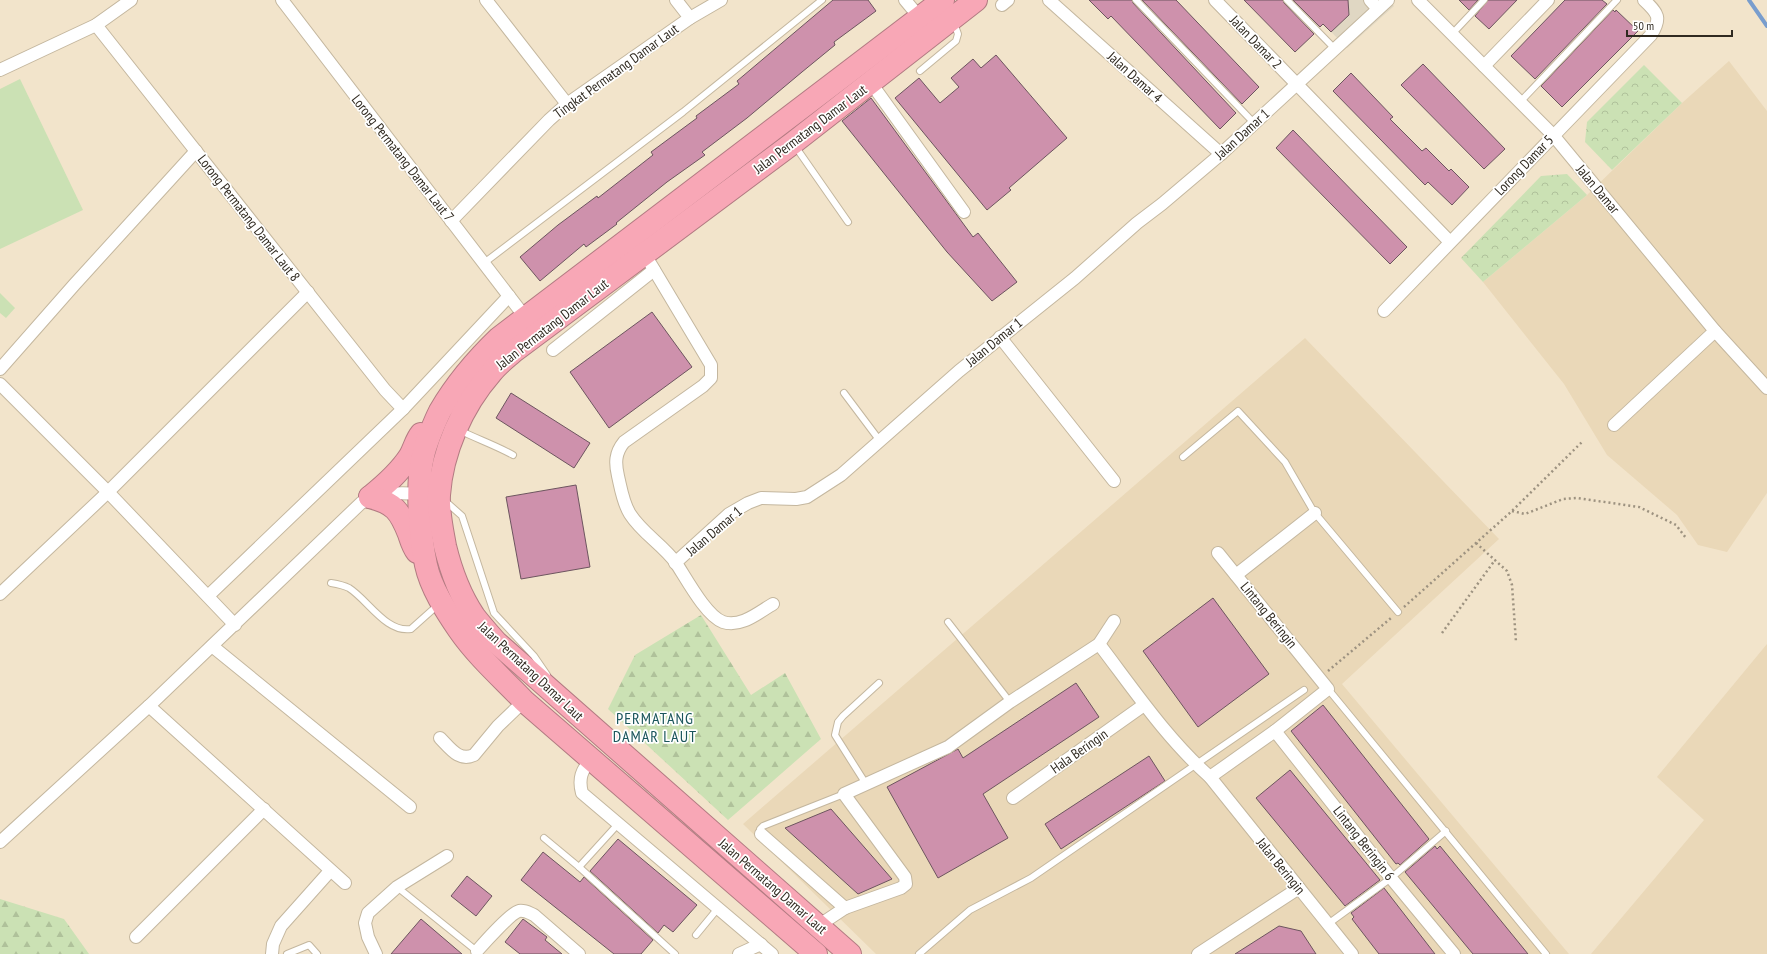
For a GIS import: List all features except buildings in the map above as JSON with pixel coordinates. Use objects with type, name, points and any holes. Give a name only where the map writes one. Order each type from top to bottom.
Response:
[{"type":"highway","name":"Jalan Permatang Damar Laut","points":[[850,954],[496,642],[475,617],[460,591],[448,559],[440,524],[429,495],[423,456],[440,412],[476,360],[499,338],[944,0]]},
{"type":"highway","name":"Jalan Permatang Damar Laut","points":[[816,954],[524,701],[481,656],[459,630],[442,602],[426,566],[421,527],[429,495],[444,462],[456,429],[473,396],[491,373],[513,352],[649,261],[793,143],[976,0]]},
{"type":"highway","points":[[370,497],[400,469],[410,456],[420,435],[440,412]]},
{"type":"highway","points":[[370,497],[385,501],[394,508],[406,528],[415,549],[426,566]]},
{"type":"street","points":[[0,70],[96,25],[131,0]]},
{"type":"street","name":"Lorong Permatang Damar Laut 7","points":[[282,0],[525,317]]},
{"type":"street","points":[[486,0],[566,104]]},
{"type":"street","points":[[676,0],[690,18]]},
{"type":"street","name":"Tingkat Permatang Damar Laut","points":[[451,220],[566,104],[690,18],[721,0]]},
{"type":"street","points":[[905,0],[920,18]]},
{"type":"street","name":"Jalan Damar 4","points":[[1049,0],[1221,154]]},
{"type":"street","name":"Jalan Damar 2","points":[[1215,0],[1296,84]]},
{"type":"street","name":"Jalan Damar 1","points":[[675,563],[730,514],[748,503],[760,498],[796,500],[807,497],[841,475],[959,371],[1076,278],[1137,223],[1221,154],[1335,49],[1374,4],[1388,0]]},
{"type":"street","name":"Jalan Damar","points":[[1418,0],[1553,135],[1715,331],[1767,388]]},
{"type":"street","points":[[1484,66],[1548,0]]},
{"type":"street","name":"Lorong Damar 5","points":[[1384,311],[1651,35],[1658,23],[1658,17],[1654,9],[1644,0]]},
{"type":"street","name":"Lorong Permatang Damar Laut 8","points":[[96,25],[403,409]]},
{"type":"street","points":[[870,83],[964,212]]},
{"type":"street","points":[[1296,84],[1450,242]]},
{"type":"street","points":[[0,369],[74,285],[196,152]]},
{"type":"street","points":[[553,350],[649,261],[711,366],[711,378],[703,386],[624,442],[618,450],[616,459],[623,498],[630,514],[675,563],[685,580],[714,617],[724,622],[743,622],[773,604]]},
{"type":"street","points":[[0,594],[108,492],[308,292]]},
{"type":"street","points":[[208,596],[403,409],[509,296]]},
{"type":"street","points":[[1614,425],[1715,331]]},
{"type":"street","points":[[1000,338],[1114,481]]},
{"type":"street","points":[[0,384],[108,492],[235,625]]},
{"type":"street","points":[[0,842],[149,706],[361,503],[370,497],[394,493],[429,495]]},
{"type":"street","points":[[1236,575],[1315,513]]},
{"type":"street","name":"Lintang Beringin","points":[[1218,553],[1328,689]]},
{"type":"street","points":[[818,926],[844,908],[902,888],[906,884],[905,877],[844,794],[948,747],[1010,702],[1099,644],[1114,621]]},
{"type":"street","name":"Jalan Beringin","points":[[1099,644],[1144,705],[1196,764],[1210,777],[1328,924],[1349,953]]},
{"type":"street","points":[[212,646],[410,807]]},
{"type":"street","points":[[1210,777],[1328,689]]},
{"type":"street","points":[[440,738],[456,755],[462,758],[474,755],[498,726],[524,701]]},
{"type":"street","name":"Hala Beringin","points":[[1013,798],[1144,705]]},
{"type":"street","points":[[149,706],[345,883]]},
{"type":"street","name":"Lintang Beringin 6","points":[[1275,730],[1391,878],[1454,954]]},
{"type":"street","points":[[591,759],[583,768],[580,777],[582,793],[719,907],[772,954]]},
{"type":"street","points":[[136,937],[264,809]]},
{"type":"street","points":[[761,834],[844,908]]},
{"type":"street","points":[[376,954],[368,937],[365,923],[368,913],[397,887],[447,856]]},
{"type":"street","points":[[272,954],[273,944],[281,926],[330,871]]},
{"type":"street","points":[[1198,954],[1299,888]]},
{"type":"street","points":[[478,952],[511,916],[518,911],[526,911],[534,915],[579,954]]},
{"type":"street","points":[[739,954],[761,944]]},
{"type":"lane","points":[[484,263],[683,112],[822,0]]},
{"type":"lane","points":[[1136,0],[1254,123]]},
{"type":"lane","points":[[1287,0],[1335,49]]},
{"type":"lane","points":[[1452,34],[1484,0]]},
{"type":"lane","points":[[1520,102],[1617,0]]},
{"type":"lane","points":[[920,71],[956,41],[958,34],[952,20]]},
{"type":"lane","points":[[793,143],[848,222]]},
{"type":"lane","points":[[844,394],[880,441]]},
{"type":"lane","points":[[1183,457],[1238,411],[1285,462],[1315,513],[1398,612]]},
{"type":"lane","points":[[456,429],[481,441],[494,444],[512,455]]},
{"type":"lane","points":[[331,583],[348,588],[386,621],[398,628],[406,630],[411,629],[442,602]]},
{"type":"lane","points":[[948,622],[1010,702]]},
{"type":"lane","points":[[866,784],[835,735],[838,722],[843,716],[879,683]]},
{"type":"lane","points":[[1328,689],[1546,954]]},
{"type":"lane","points":[[919,954],[970,910],[1031,878],[1304,690]]},
{"type":"lane","points":[[761,834],[760,829],[763,826],[844,794]]},
{"type":"lane","points":[[579,866],[619,823]]},
{"type":"lane","points":[[1328,924],[1391,878],[1446,831]]},
{"type":"lane","points":[[544,838],[579,866],[675,954]]},
{"type":"lane","points":[[397,887],[478,952]]},
{"type":"lane","points":[[696,934],[719,907]]},
{"type":"lane","points":[[287,954],[309,946],[317,954]]},
{"type":"path","points":[[1320,678],[1450,568],[1512,511],[1583,441]]},
{"type":"path","points":[[1512,511],[1525,514],[1564,499],[1577,498],[1639,507],[1676,525],[1686,538]]},
{"type":"path","points":[[1476,543],[1507,571],[1512,585],[1516,642]]},
{"type":"path","points":[[1442,632],[1495,560]]},
{"type":"shaded area","points":[[1300,0],[1388,0],[1394,6],[1347,48]]},
{"type":"shaded area","points":[[1729,61],[1767,111],[1767,493],[1727,552],[1698,545],[1677,515],[1607,455],[1564,384],[1483,282],[1587,195],[1682,103]]},
{"type":"shaded area","points":[[1305,338],[1499,539],[1342,684],[1569,954],[876,954],[743,824]]},
{"type":"shaded area","points":[[1767,644],[1767,954],[1591,954],[1704,820],[1657,777]]},
{"type":"green space","points":[[1644,65],[1682,103],[1612,170],[1585,142],[1587,122]]},
{"type":"green space","points":[[20,79],[83,210],[0,249],[0,89]]},
{"type":"green space","points":[[1567,174],[1587,195],[1483,282],[1461,258],[1541,176]]},
{"type":"green space","points":[[0,293],[15,308],[6,318],[0,313]]},
{"type":"green space","points":[[701,615],[751,695],[785,673],[821,739],[728,820],[608,709],[635,655]]},
{"type":"green space","points":[[0,899],[64,919],[89,954],[0,954]]},
{"type":"waterway","points":[[1749,0],[1767,26]]},
{"type":"district","name":"PERMATANG DAMAR LAUT","points":[[655,727]]}]
